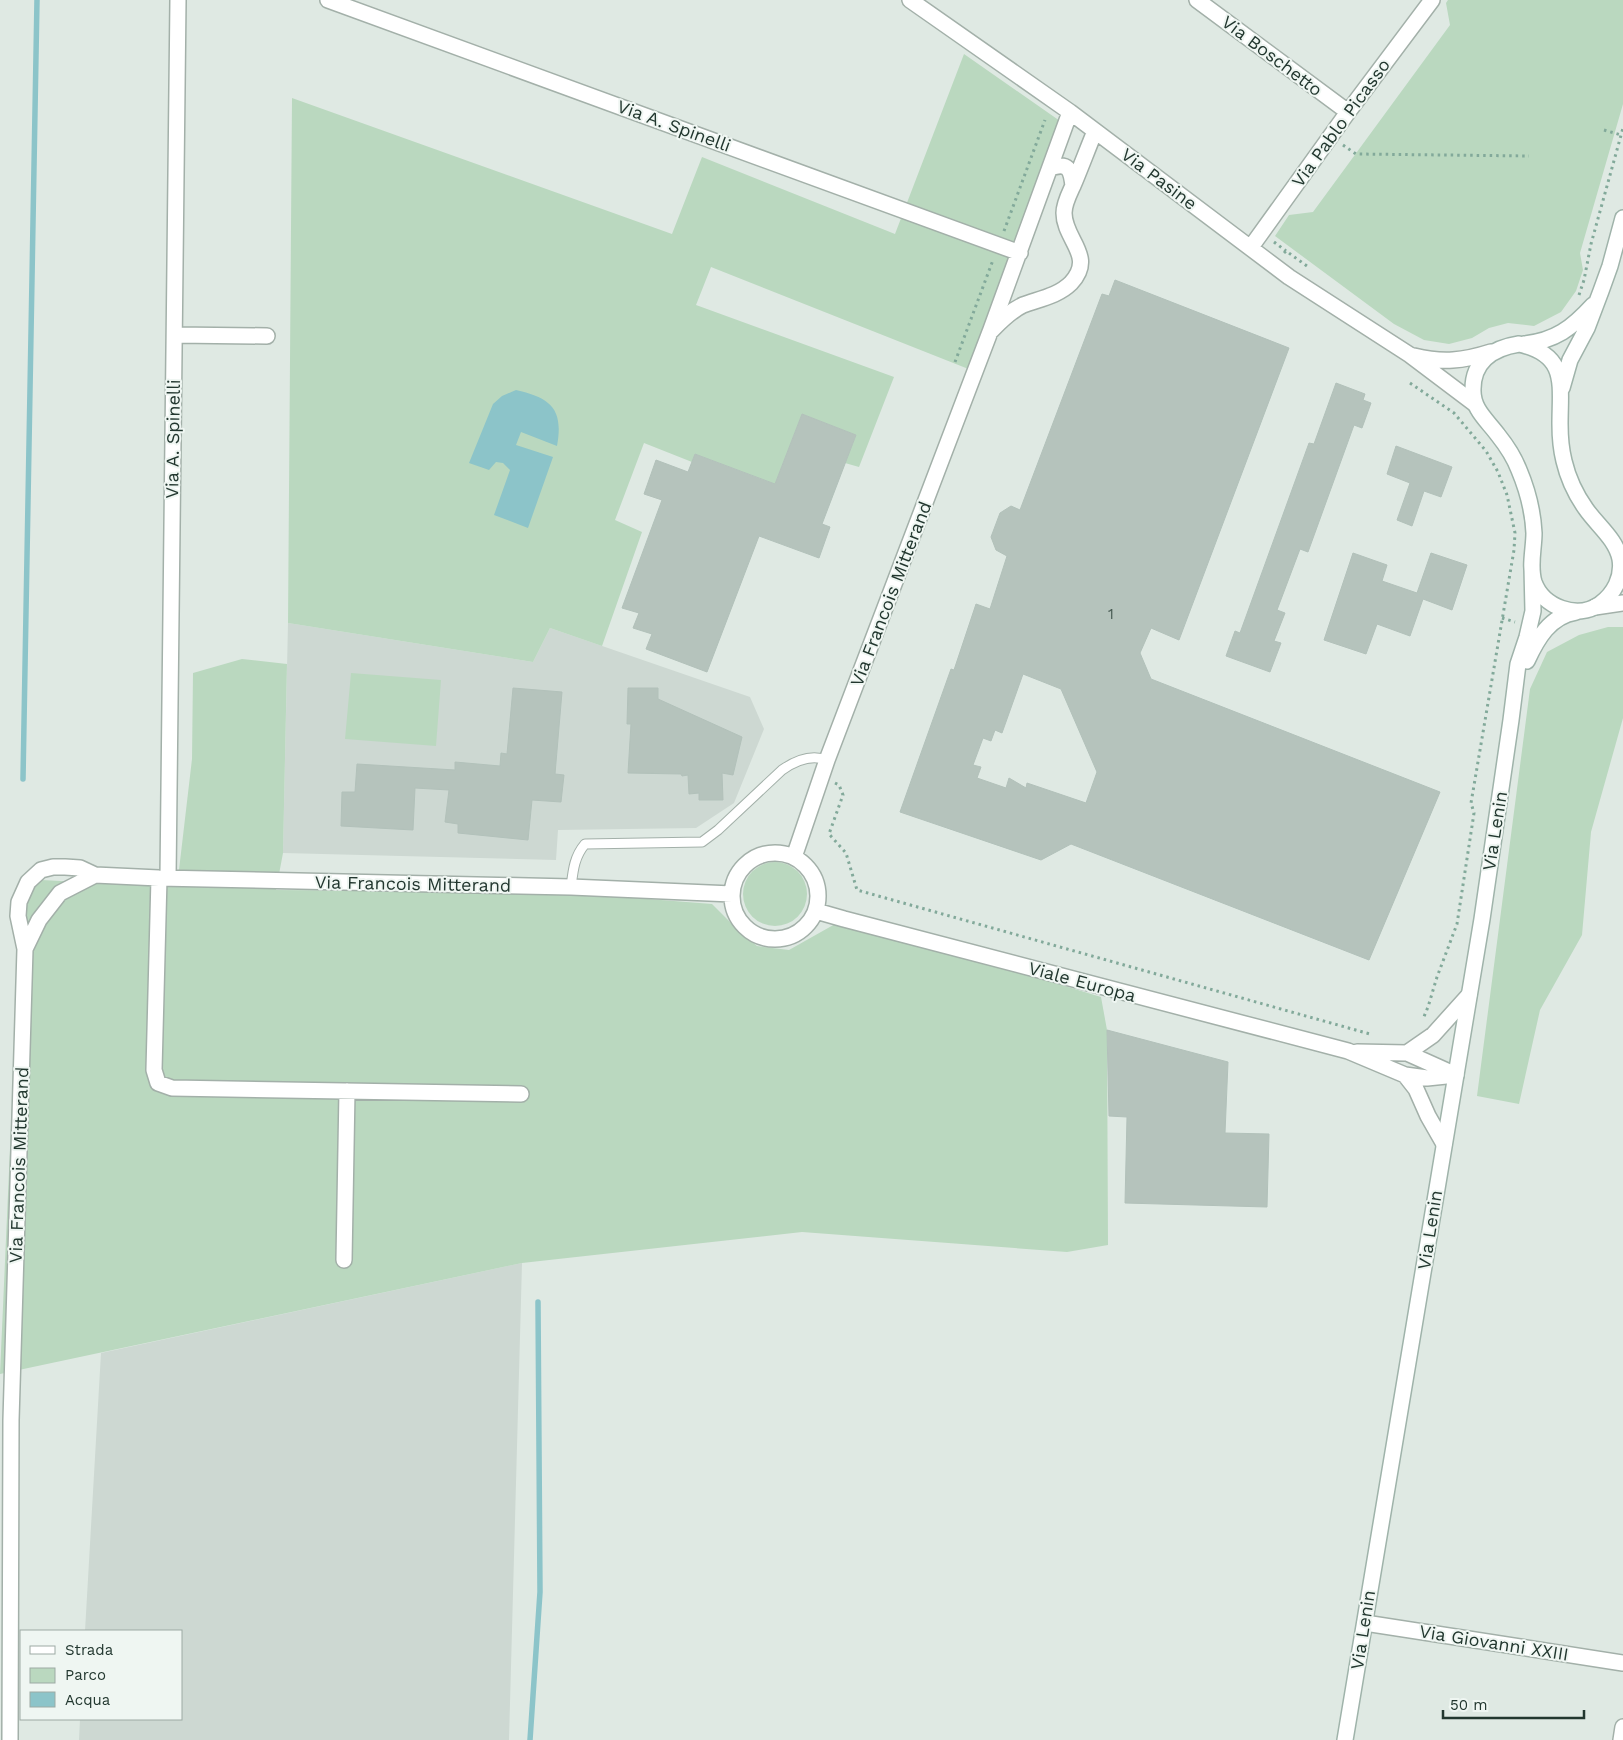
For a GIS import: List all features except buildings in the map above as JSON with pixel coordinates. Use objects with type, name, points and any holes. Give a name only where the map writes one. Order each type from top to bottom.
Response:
[{"type":"street","name":"Via A. Spinelli","points":[[178,0],[175,335],[163,878],[154,1070],[158,1083],[172,1088],[347,1091]]},
{"type":"street","name":"Via A. Spinelli","points":[[328,0],[1020,253]]},
{"type":"street","name":"Via Pasine","points":[[910,0],[1070,112],[1289,277],[1410,355],[1475,404]]},
{"type":"street","name":"Via Boschetto","points":[[1197,0],[1348,112]]},
{"type":"street","name":"Via Pablo Picasso","points":[[1251,247],[1330,136],[1432,0]]},
{"type":"street","name":"Via Francois Mitterand","points":[[794,857],[827,760],[1020,253],[1070,112]]},
{"type":"street","name":"Via Francois Mitterand","points":[[990,332],[1021,306],[1060,291],[1070,284],[1079,273],[1081,261],[1066,224],[1064,213],[1095,131]]},
{"type":"street","points":[[1050,168],[1059,165],[1067,168],[1071,173],[1073,186]]},
{"type":"street","points":[[1561,394],[1570,360],[1587,328],[1610,266],[1623,218]]},
{"type":"street","points":[[1013,270],[1015,289],[1018,296],[1027,304]]},
{"type":"street","points":[[1410,355],[1450,361],[1464,360],[1504,346],[1543,342],[1562,333],[1597,300]]},
{"type":"street","points":[[175,335],[267,336]]},
{"type":"street","points":[[1519,344],[1533,347],[1545,355],[1555,366],[1560,380],[1561,394],[1560,440],[1570,479],[1577,496],[1621,556],[1620,572],[1616,587],[1608,599],[1588,609]]},
{"type":"street","points":[[1475,404],[1472,390],[1474,376],[1481,363],[1491,352]]},
{"type":"street","name":"Via Lenin","points":[[1345,1740],[1469,995],[1518,664],[1533,611],[1532,568],[1534,533],[1532,515],[1519,470],[1508,448],[1482,417],[1475,404]]},
{"type":"street","points":[[1532,568],[1534,582],[1542,595],[1553,605],[1566,610],[1588,609],[1623,603]]},
{"type":"street","name":"Via Lenin","points":[[1511,720],[1522,677],[1534,646],[1548,627],[1558,619],[1570,613],[1588,609]]},
{"type":"street","points":[[780,853],[794,857],[812,873],[817,885],[818,898],[816,910],[809,922],[799,932],[787,937],[774,939],[760,936],[749,930],[739,920],[734,908],[732,894],[735,880],[742,868],[753,859],[766,854],[780,853]]},
{"type":"street","name":"Via Francois Mitterand","points":[[10,1740],[11,1420],[25,949],[18,916],[19,902],[28,882],[41,870],[53,867],[80,868],[95,875],[163,878],[571,887],[732,894]]},
{"type":"street","points":[[25,949],[39,920],[60,893],[95,875]]},
{"type":"street","name":"Viale Europa","points":[[816,910],[1348,1052]]},
{"type":"street","points":[[1406,1053],[1433,1035],[1469,995]]},
{"type":"street","points":[[1348,1052],[1406,1053],[1456,1075]]},
{"type":"street","points":[[1348,1052],[1405,1075],[1427,1078],[1456,1075]]},
{"type":"street","points":[[1405,1075],[1416,1089],[1428,1116],[1444,1144]]},
{"type":"street","points":[[344,1260],[347,1091],[521,1094]]},
{"type":"street","name":"Via Giovanni XXIII","points":[[1364,1623],[1623,1663]]},
{"type":"street","points":[[1620,1740],[1623,1728]]},
{"type":"lane","points":[[571,887],[574,863],[585,844],[702,842],[718,830],[794,761],[818,757],[827,760]]},
{"type":"path","points":[[1577,300],[1584,280],[1591,244],[1623,128]]},
{"type":"path","points":[[1604,130],[1621,135]]},
{"type":"path","points":[[1330,136],[1356,154],[1529,156]]},
{"type":"path","points":[[1275,266],[1286,251],[1309,268]]},
{"type":"path","points":[[1410,382],[1454,413],[1486,451],[1508,495],[1515,532],[1514,550],[1471,803],[1474,813],[1457,924],[1437,976],[1428,1008],[1419,1023]]},
{"type":"path","points":[[821,778],[839,785],[842,790],[843,795],[829,834],[846,852],[858,890],[1379,1037]]},
{"type":"shaded area","points":[[288,623],[533,662],[550,628],[750,697],[764,729],[734,803],[696,828],[558,830],[556,860],[283,853]]},
{"type":"shaded area","points":[[522,1263],[509,1740],[79,1740],[80,1720],[182,1720],[182,1630],[85,1630],[101,1353]]},
{"type":"green space","points":[[1448,0],[1623,0],[1623,104],[1580,253],[1583,270],[1576,291],[1561,312],[1534,326],[1508,323],[1489,328],[1472,338],[1449,344],[1424,340],[1394,324],[1275,236],[1289,215],[1313,212],[1450,25],[1446,3]]},
{"type":"green space","points":[[964,54],[1060,121],[971,370],[711,267],[696,305],[894,377],[859,467],[845,463],[856,435],[802,414],[775,484],[695,454],[692,462],[644,443],[615,520],[642,532],[602,646],[550,628],[533,662],[288,623],[292,98],[672,234],[702,157],[895,234]]},
{"type":"green space","points":[[1608,627],[1623,627],[1623,718],[1591,832],[1582,935],[1540,1010],[1519,1104],[1477,1096],[1530,689],[1547,652],[1579,635]]},
{"type":"green space","points":[[242,659],[287,664],[283,853],[276,890],[559,892],[712,904],[757,946],[789,950],[844,919],[1101,997],[1107,1030],[1108,1245],[1067,1252],[802,1232],[522,1263],[0,1374],[22,879],[177,887],[192,759],[193,673]]},
{"type":"green space","points":[[351,673],[441,680],[436,746],[345,739]]},
{"type":"green space","points":[[775,862],[787,865],[798,871],[804,882],[807,894],[804,906],[798,917],[787,923],[775,926],[763,923],[752,917],[746,906],[743,894],[746,882],[752,871],[763,865]]},
{"type":"water","points":[[516,390],[538,397],[552,407],[556,414],[559,433],[557,446],[521,432],[516,445],[553,457],[528,528],[494,515],[510,470],[503,463],[496,462],[489,470],[469,463],[493,404],[502,396]]},
{"type":"waterway","points":[[23,779],[37,0]]},
{"type":"waterway","points":[[530,1740],[540,1592],[538,1302]]}]
